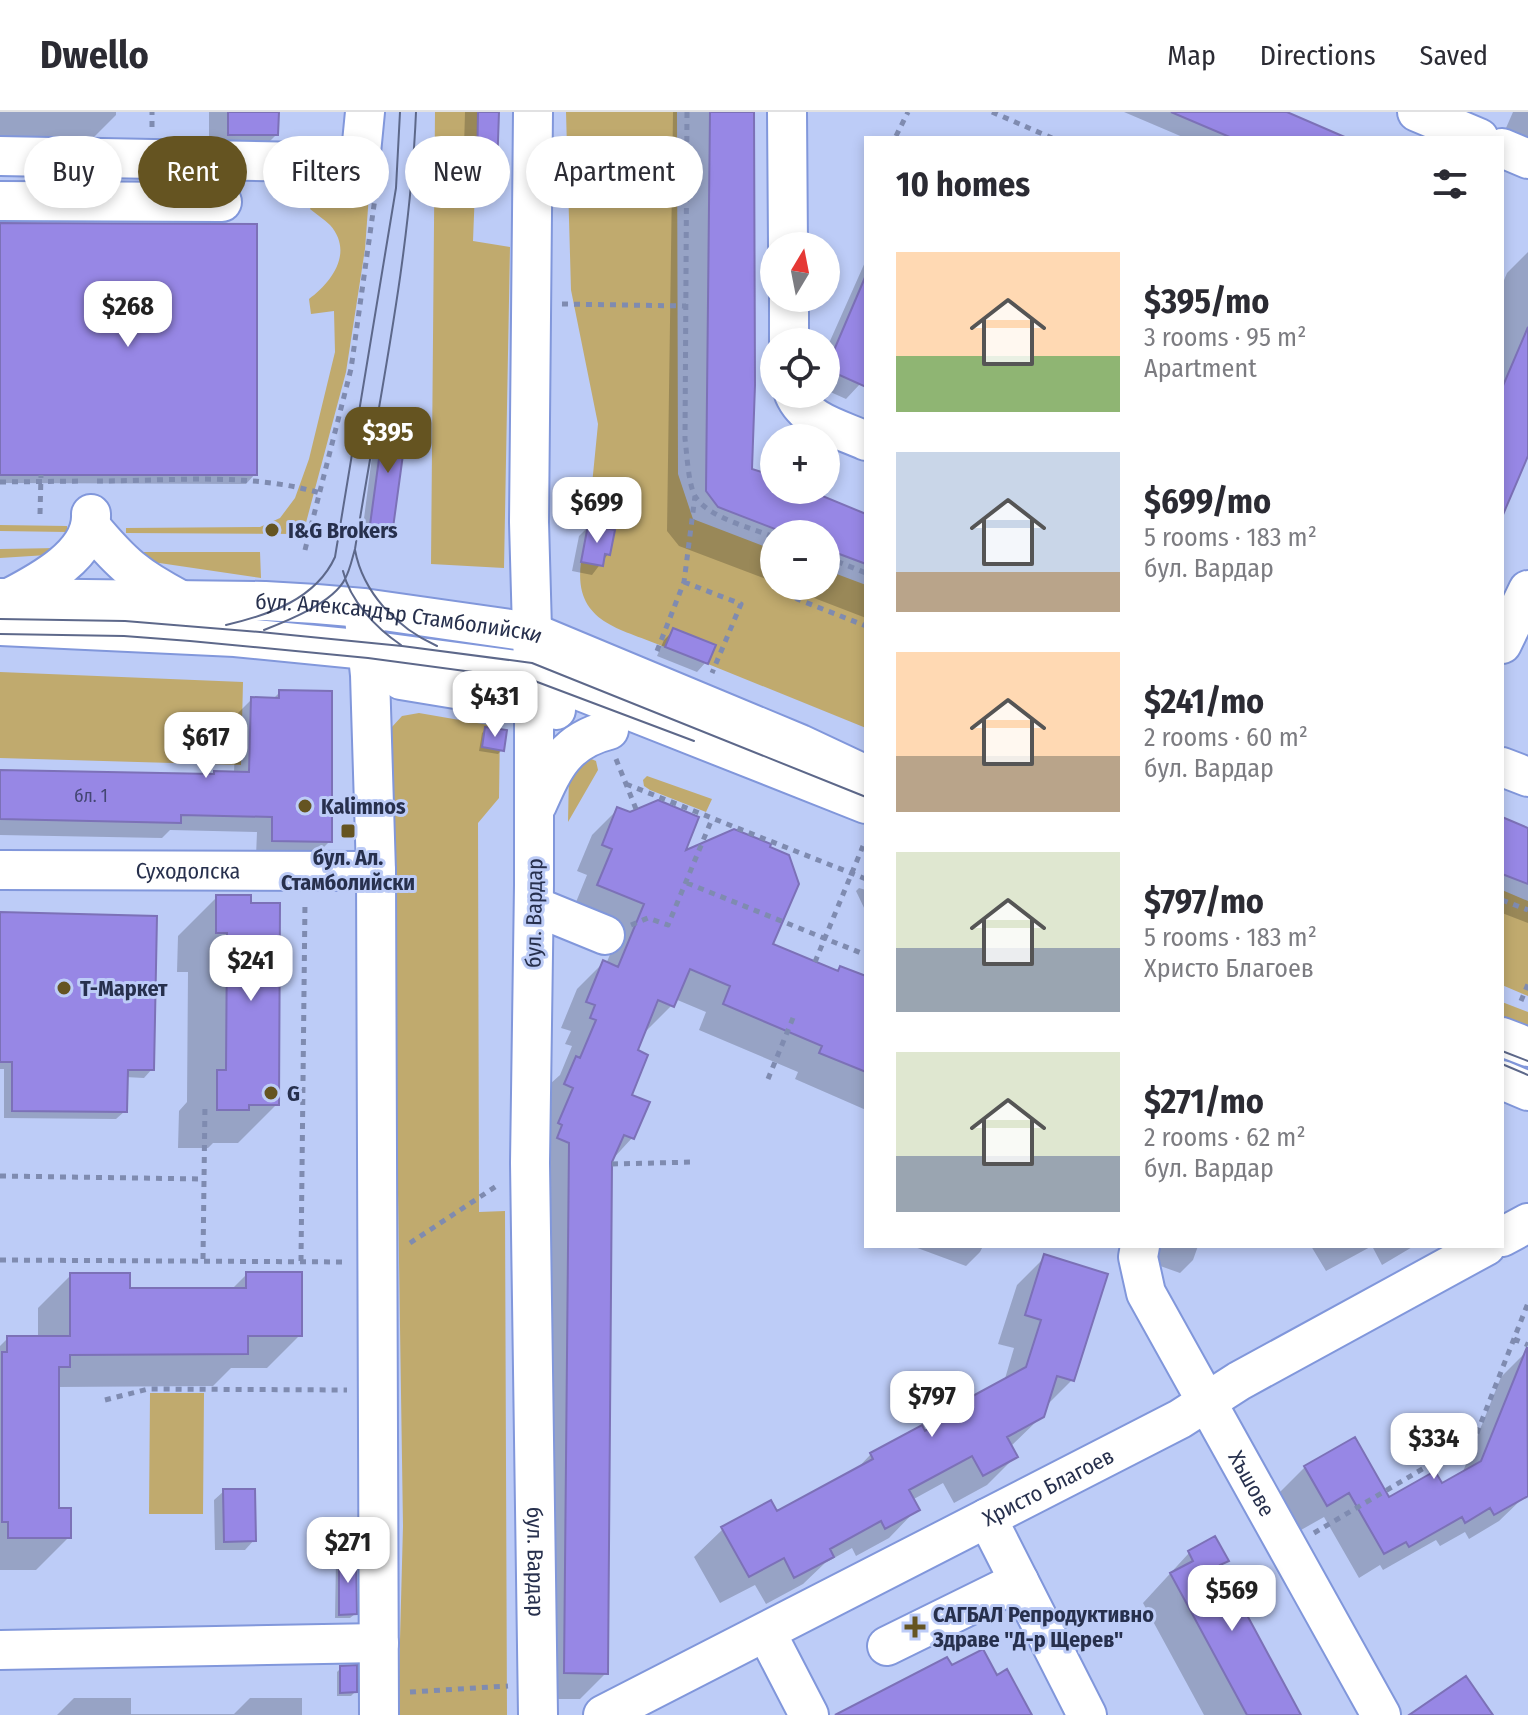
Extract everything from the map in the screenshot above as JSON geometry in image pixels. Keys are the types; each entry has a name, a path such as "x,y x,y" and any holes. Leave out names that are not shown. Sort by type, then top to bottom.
{"street":[{"path":"363,136 365,112"},
{"name":"бул. Вардар","path":"533,112 529,522 534,906 530,1163 537,1700"},
{"path":"787,112 788,232"},
{"path":"1417,112 1470,130"},
{"path":"1504,149 1528,159"},
{"path":"0,156 263,161"},
{"path":"0,201 138,202"},
{"path":"801,408 812,417 864,440"},
{"path":"3,608 64,564 91,521 120,562 143,580 181,600"},
{"path":"1504,640 1528,590"},
{"name":"бул. Александър Стамболийски","path":"3,608 181,600 265,601 363,608 531,632 800,744 864,774"},
{"path":"3,608 533,687 864,803"},
{"path":"363,608 376,871 379,1704"},
{"path":"0,653 292,663 368,662"},
{"path":"533,687 612,744"},
{"path":"534,811 553,768 569,749 588,735 864,836"},
{"path":"1504,768 1528,777"},
{"name":"Суходолска","path":"0,870 376,871"},
{"path":"534,906 605,935"},
{"path":"1504,1038 1528,1047"},
{"path":"1504,1057 1528,1067"},
{"path":"1504,1081 1528,1091"},
{"path":"1504,1236 1528,1223"},
{"name":"Хъшове","path":"1140,1248 1138,1257 1146,1293 1381,1715"},
{"name":"Христо Благоев","path":"603,1715 1180,1419 1239,1381 1482,1248"},
{"path":"987,1518 1087,1715"},
{"path":"887,1646 1019,1581"},
{"path":"766,1632 809,1715"},
{"path":"0,1650 379,1643"}],"path":[{"path":"655,655 684,582 695,496 685,439 687,112"},
{"path":"896,136 908,112"},
{"path":"992,112 1047,136"},
{"path":"305,550 351,369 374,208"},
{"path":"561,304 686,306"},
{"path":"0,482 41,478 255,480 288,483 320,493"},
{"path":"40,514 41,478"},
{"path":"695,496 716,515 760,532"},
{"path":"840,563 864,572"},
{"path":"684,582 741,604 710,678"},
{"path":"800,600 864,625"},
{"path":"612,744 636,809"},
{"path":"626,784 864,878"},
{"path":"605,935 648,918 668,925 712,819"},
{"path":"815,962 864,839"},
{"path":"301,1261 305,871"},
{"path":"687,883 864,954"},
{"path":"1504,901 1528,910"},
{"path":"1521,1001 1528,984"},
{"path":"768,1079 795,1013"},
{"path":"203,1259 205,1103"},
{"path":"612,1164 695,1162"},
{"path":"0,1260 203,1259 379,1263 530,1163"},
{"path":"0,1176 204,1179"},
{"path":"1289,1548 1475,1438 1528,1303"},
{"path":"1514,1339 1528,1345"},
{"path":"105,1400 148,1389 379,1390"},
{"path":"379,1704 537,1700"}],"shaded area":[{"path":"435,112 478,112 477,136 435,136"},
{"path":"566,112 677,112 677,136 567,136"},
{"path":"368,208 365,249 346,372 303,534 126,533 126,528 260,527 280,518 295,498 309,459 335,352 334,311 311,314 309,299 332,275 340,256 337,235 310,209"},
{"path":"434,208 474,208 473,241 510,247 504,568 431,564"},
{"path":"569,208 677,208 678,474 693,519 760,545 760,600 840,600 840,575 864,584 864,727 708,664 715,645 673,628 665,647 617,628 592,611 584,598 580,582 581,562 603,566 605,554 610,555 615,530 588,525 598,424 571,290"},
{"path":"0,525 67,526 67,532 0,531"},
{"path":"59,548 47,555 0,558 0,549"},
{"path":"134,552 260,552 261,578 139,560"},
{"path":"0,672 243,682 241,765 0,758"},
{"path":"419,713 500,727 499,798 478,823 479,1212 505,1211 507,1715 398,1715 403,1526 391,728 402,716"},
{"path":"580,754 596,761 598,770 568,822 569,773"},
{"path":"647,776 712,799 706,812 650,790 644,786 643,780"},
{"path":"1504,891 1528,901 1528,996 1504,986"},
{"path":"1504,1003 1528,1012 1528,1033 1504,1024"},
{"path":"150,1393 204,1393 203,1514 149,1514"}],"building":[{"path":"228,112 279,112 278,135 228,135"},
{"path":"478,112 499,112 498,136 478,136"},
{"path":"710,112 754,112 755,385 752,469 760,472 760,504 840,503 864,513 864,563 840,554 840,520 760,520 760,523 718,507 706,491"},
{"path":"1171,112 1287,112 1342,136 1227,136"},
{"path":"0,223 257,224 257,475 0,475"},
{"path":"864,280 864,386 840,375 840,336"},
{"path":"1528,327 1528,456 1504,512 1504,383"},
{"path":"384,422 407,425 393,528 370,525"},
{"path":"588,525 615,530 610,555 605,554 603,566 581,562"},
{"path":"673,628 716,645 708,664 665,647"},
{"path":"279,690 332,691 332,842 272,841 272,817 181,815 181,823 0,819 0,770 249,772 251,697 279,698"},
{"path":"485,727 507,730 504,751 482,747"},
{"path":"658,800 699,817 686,850 734,829 789,855 799,884 773,944 838,971 840,966 864,975 864,1071 819,1053 822,1046 723,1004 730,986 690,969 674,1007 658,1000 638,1050 648,1055 632,1095 650,1102 634,1139 624,1135 612,1162 608,1674 564,1673 569,1143 557,1138 562,1125 558,1123 573,1088 564,1084 576,1056 580,1058 596,1020 590,1018 595,1005 586,1002 603,960 618,967 644,904 597,885 612,849 602,845 617,807 630,812"},
{"path":"1504,818 1528,828 1528,884 1504,875"},
{"path":"216,895 251,895 251,903 280,903 279,1105 249,1105 249,1110 217,1110 217,1070 226,1070 227,933 216,933"},
{"name":"Т-Маркет","path":"0,912 157,916 154,1070 128,1070 127,1112 12,1111 12,1062 0,1062"},
{"path":"1044,1254 1108,1274 1074,1381 1057,1376 1044,1417 1007,1437 1018,1457 983,1476 972,1456 909,1490 920,1510 885,1529 881,1521 830,1549 834,1557 794,1578 784,1558 749,1577 721,1527 771,1500 777,1511 873,1459 870,1453 922,1425 925,1431 973,1405 969,1398 1026,1367 1041,1320 1025,1315"},
{"path":"246,1272 302,1272 302,1336 248,1336 248,1354 70,1355 70,1367 59,1367 59,1508 71,1508 71,1538 8,1538 8,1522 2,1522 2,1352 7,1352 7,1336 70,1336 70,1273 130,1273 130,1288 246,1288"},
{"path":"1527,1347 1528,1496 1494,1515 1490,1508 1465,1523 1462,1517 1409,1547 1406,1542 1384,1554 1349,1493 1327,1506 1304,1466 1355,1437 1389,1497 1435,1471 1442,1483 1481,1461"},
{"path":"223,1489 255,1489 256,1541 224,1542"},
{"path":"1215,1536 1229,1561 1220,1565 1301,1715 1247,1715 1170,1573 1193,1561 1188,1551"},
{"path":"339,1554 356,1554 357,1614 339,1615"},
{"path":"983,1649 997,1675 1007,1669 1032,1715 835,1715 947,1657 952,1665"},
{"path":"357,1665 357,1692 340,1693 340,1666"},
{"path":"1466,1676 1493,1715 1409,1715"}],"tram line":[{"path":"226,625 290,603 316,584 335,557 396,188 400,112"},
{"path":"264,630 309,610 331,596 345,579 351,564 400,277 416,112"},
{"path":"355,550 366,581 384,607 408,629 437,646"},
{"path":"343,571 346,582 365,613 401,645"},
{"path":"0,619 125,621 260,632 532,663 864,796"},
{"path":"0,634 124,636 190,641 368,658 532,680 694,741"},
{"path":"1504,1052 1528,1061"},
{"path":"1504,1065 1528,1075"}],"place":[{"name":"I&G Brokers","path":"272,530"},
{"name":"Kalimnos","path":"305,806"},
{"name":"бул. Ал. Стамболийски","path":"348,831"},
{"name":"Т-Маркет","path":"64,988"},
{"name":"G","path":"271,1093"},
{"name":"САГБАЛ Репродуктивно Здраве \"Д-р Щерев\"","path":"915,1627"}]}
